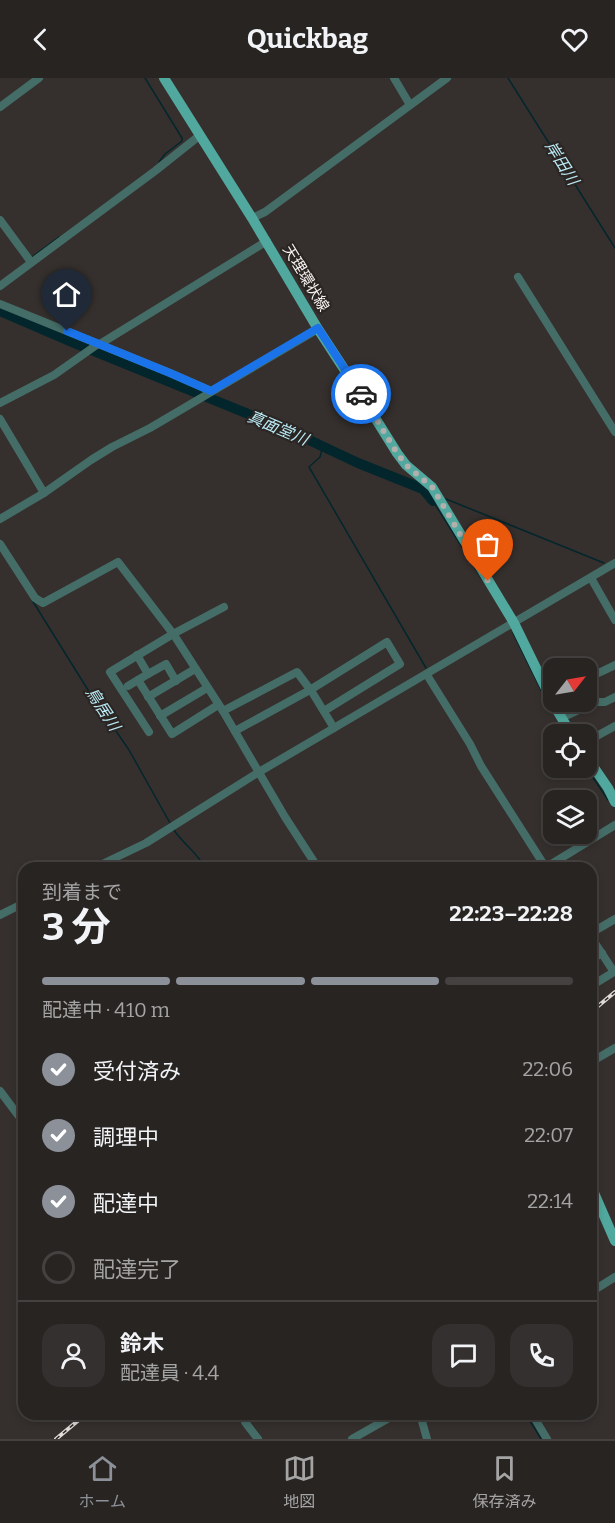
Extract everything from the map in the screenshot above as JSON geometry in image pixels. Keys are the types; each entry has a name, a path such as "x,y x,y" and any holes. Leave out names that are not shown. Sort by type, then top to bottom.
{"main road":[{"name":"天理環状線","path":"164,78 397,453 406,465 432,487 514,622 543,678"},
{"name":"天理環状線","path":"559,712 565,724"},
{"path":"597,772 615,802"},
{"path":"597,1200 615,1241"}],"street":[{"path":"0,107 39,78"},
{"path":"394,78 410,105"},
{"path":"252,218 265,212 447,78"},
{"path":"0,286 199,136"},
{"path":"0,220 31,262"},
{"path":"0,403 54,375 98,345 267,242"},
{"path":"518,277 615,432"},
{"path":"0,304 170,373 210,392"},
{"path":"0,519 44,493 105,451 150,428 318,328"},
{"path":"0,419 44,493"},
{"path":"0,543 35,598 43,603 118,562 195,669 314,862"},
{"path":"106,862 146,843 259,772 615,563"},
{"path":"591,578 615,620"},
{"path":"149,732 110,672 172,634 224,607"},
{"path":"235,731 310,690 387,642 400,664 324,711"},
{"path":"137,655 148,674"},
{"path":"129,686 166,663 176,681"},
{"path":"597,674 615,665"},
{"path":"148,697 195,669"},
{"path":"138,680 172,734 220,708 297,672 334,728"},
{"path":"427,675 542,862"},
{"path":"160,716 207,688"},
{"path":"561,718 596,702 605,702 615,697"},
{"path":"597,736 615,726"},
{"path":"556,862 615,825"},
{"path":"0,915 18,906"},
{"path":"597,931 615,919"},
{"path":"597,945 615,972 597,982"},
{"path":"597,956 602,953"},
{"path":"597,1058 615,1048"},
{"path":"0,1091 18,1115"},
{"path":"597,1288 615,1277"},
{"path":"245,1420 258,1439"},
{"path":"352,1439 385,1420"},
{"path":"422,1420 427,1439"},
{"path":"536,1420 547,1439"}],"waterway":[{"name":"真面堂川","path":"145,78 182,138 182,141 165,154 159,162"},
{"name":"岸田川","path":"508,78 615,248"},
{"name":"真面堂川","path":"32,257 59,237"},
{"name":"真面堂川","path":"0,311 290,431 358,463 423,489 433,501"},
{"path":"323,446 320,457 309,467 426,668"},
{"path":"446,499 604,563"},
{"name":"真面堂川","path":"433,501 482,579"},
{"name":"鳥居川","path":"32,600 88,690 129,750 170,823"},
{"name":"真面堂川","path":"513,633 543,694"},
{"name":"真面堂川","path":"593,778 608,800"},
{"name":"鳥居川","path":"174,830 201,862"},
{"name":"鳥居川","path":"530,1420 541,1439"}],"railway":[{"path":"597,1007 615,992"},
{"path":"56,1439 79,1420"}],"way so far":[{"path":"361,394 406,465 432,487 488,581"}],"route":[{"path":"67,331 211,391 318,328 361,394"}]}
